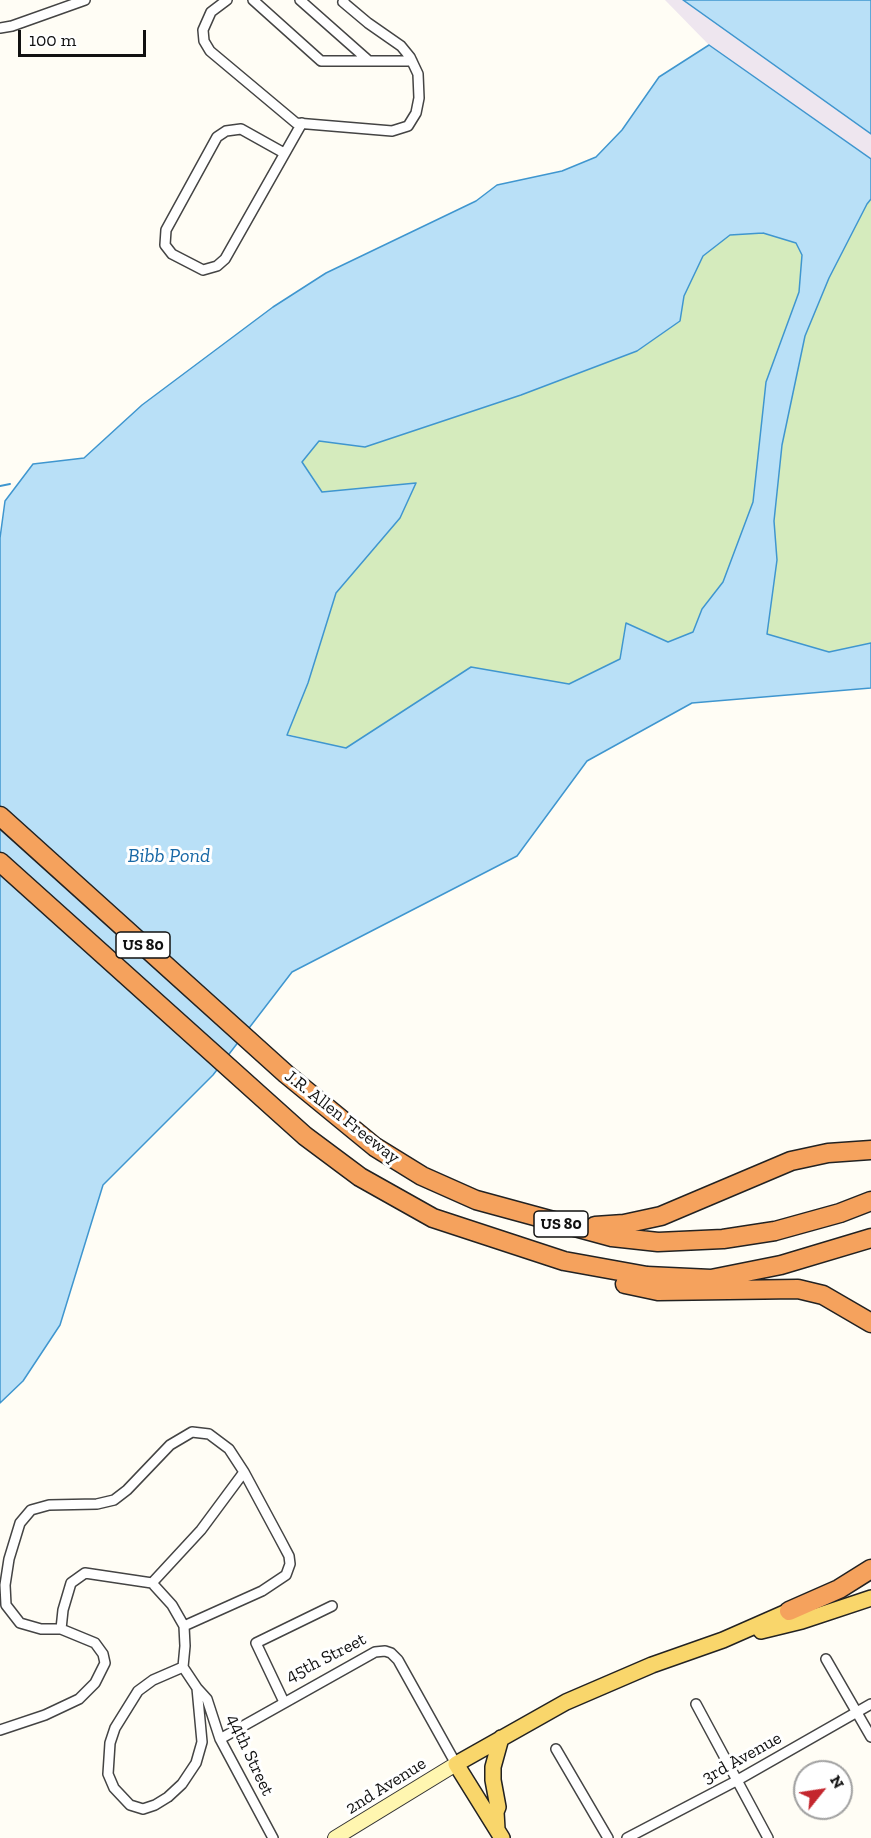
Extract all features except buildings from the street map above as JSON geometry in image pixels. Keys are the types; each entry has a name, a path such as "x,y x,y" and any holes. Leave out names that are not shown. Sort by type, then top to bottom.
{"highway":[{"name":"J.R. Allen Freeway","path":"0,816 286,1074 375,1147 422,1176 476,1200 612,1236 658,1242 723,1239 776,1232 840,1214 871,1201"},
{"name":"J.R. Allen Freeway","path":"0,862 262,1100 305,1136 360,1177 433,1218 564,1261 646,1276 711,1279 780,1265 871,1238"},
{"path":"544,1219 598,1226 643,1221 674,1212 791,1161 828,1153 871,1150"},
{"path":"433,1218 576,1274 658,1291 804,1290 823,1295 871,1323"},
{"path":"789,1611 839,1589 871,1569"},
{"path":"789,1611 871,1583"}],"main road":[{"path":"723,1640 802,1621 871,1598"},
{"path":"456,1764 566,1702 652,1665 723,1640 789,1611"},
{"path":"496,1812 498,1807 493,1780 501,1738"},
{"path":"483,1749 482,1761 490,1799 496,1812 499,1834"},
{"name":"45th Street","path":"456,1764 499,1834"},
{"name":"2nd Avenue","path":"335,1838 456,1764"}],"street":[{"path":"0,28 12,26 85,0"},
{"path":"227,0 211,12 203,30 204,41 210,51 296,123 392,131 408,126 416,113 419,98 418,74 412,61 401,46 368,23 343,0"},
{"path":"253,0 321,61 412,61"},
{"path":"300,0 369,61"},
{"path":"285,153 241,129 226,131 218,137 166,230 165,245 172,254 203,270 217,266 225,259 302,123"},
{"path":"0,1730 45,1715 79,1699 95,1683 105,1663 103,1654 95,1643 61,1629 41,1629 20,1623 6,1605 5,1585 14,1537 20,1523 31,1510 49,1505 97,1504 114,1500 127,1490 170,1445 192,1432 209,1434 229,1449 244,1472 289,1556 290,1564 286,1575 262,1591 184,1626"},
{"path":"152,1583 201,1530 244,1472"},
{"path":"61,1629 63,1610 71,1583 85,1573 152,1583 172,1605 184,1626 183,1666 197,1688 202,1742 196,1763 182,1784 168,1797 143,1809 130,1806 114,1788 108,1774 110,1743 115,1728 138,1691 153,1680 183,1666"},
{"name":"45th Street","path":"332,1606 256,1643 284,1702 375,1652 391,1653 398,1660 456,1764"},
{"path":"826,1659 871,1737"},
{"name":"44th Street","path":"197,1688 207,1699 220,1739 273,1838"},
{"path":"220,1739 284,1702"},
{"path":"696,1704 768,1838"},
{"name":"3rd Avenue","path":"627,1838 736,1781 871,1704"},
{"path":"556,1749 608,1838"}],"shaded area":[{"path":"665,0 683,0 871,134 871,159 709,45"}],"green space":[{"path":"871,199 871,643 829,652 767,634 777,560 774,521 782,445 805,336 829,278"},
{"path":"763,233 796,243 802,255 799,292 766,382 753,502 723,582 702,608 693,632 621,659 569,684 471,667 347,749 287,734 308,683 336,593 400,518 416,483 322,492 302,462 319,441 365,447 521,395 637,351 680,321 684,296 703,256 730,235"}],"water":[{"path":"683,0 871,0 871,134"},
{"name":"Bibb Pond","path":"709,45 871,159 871,199 829,278 805,336 782,445 774,521 777,560 767,634 829,652 871,643 871,688 692,703 587,761 517,856 292,972 213,1075 103,1185 60,1325 23,1381 0,1403 0,538 5,501 33,464 84,458 142,405 273,307 326,273 476,201 497,185 562,171 596,157 622,130 659,77","holes":["763,233 796,243 802,255 799,292 766,382 753,502 723,582 702,609 693,632 668,642 626,623 620,659 569,684 471,667 346,748 287,735 308,683 336,593 400,518 416,483 322,492 302,462 319,441 365,447 521,395 637,351 680,321 684,296 703,256 730,235"]}],"waterway":[{"path":"0,486 10,484"}]}
